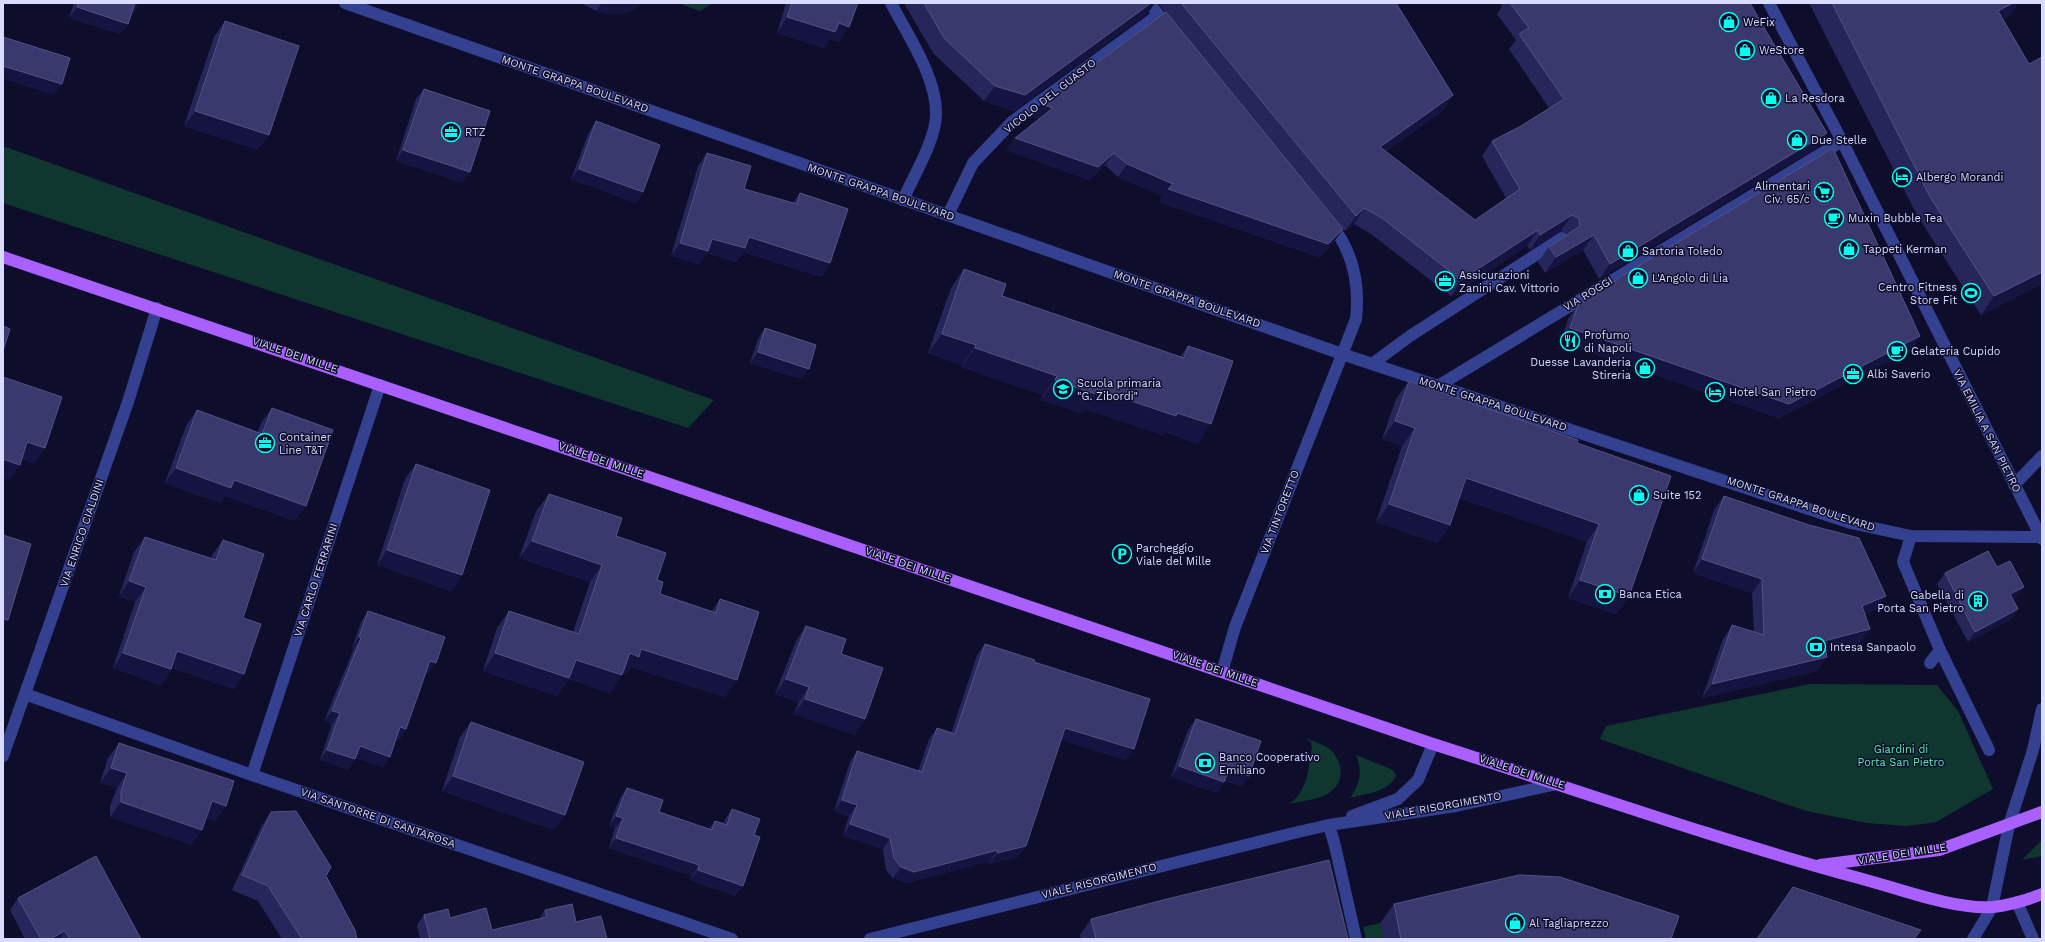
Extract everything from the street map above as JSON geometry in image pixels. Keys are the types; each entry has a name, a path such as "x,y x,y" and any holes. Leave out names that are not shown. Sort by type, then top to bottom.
{"main road":[{"name":"VIALE DEI MILLE","path":"3,257 157,308 1433,744 1815,866 1950,903 1992,907 2036,900 2042,894"},
{"name":"VIALE DEI MILLE","path":"1815,866 1939,850 2042,812"}],"street":[{"name":"MONTE GRAPPA BOULEVARD","path":"345,3 1342,354 1851,523 1911,536 2042,538"},
{"path":"891,3 924,66 932,86 936,112 930,138 903,200"},
{"path":"1149,3 1177,37"},
{"name":"VIA EMILIA A SAN PIETRO","path":"1769,3 1842,141 2042,538"},
{"name":"VICOLO DEL GUASTO","path":"948,215 973,163 1013,121 1158,15"},
{"name":"VIA ROGGI","path":"1438,386 1842,141"},
{"name":"VIA TINTORETTO","path":"1222,672 1235,626 1356,319 1358,304 1356,282 1347,247 1322,214"},
{"path":"1372,364 1410,336 1562,238"},
{"name":"VIA ENRICO CIALDINI","path":"3,756 128,402 157,308"},
{"name":"VIA CARLO FERRARINI","path":"252,775 380,385"},
{"path":"2014,485 2042,456"},
{"path":"1911,536 1904,562 1940,650 1989,750"},
{"path":"1930,663 1940,650"},
{"name":"VIA SANTORRE DI SANTAROSA","path":"26,694 252,775 732,939"},
{"path":"1973,939 1992,907 2010,825 2033,750 2042,709"},
{"name":"VIALE RISORGIMENTO","path":"1329,825 1398,799 1418,780 1433,744"},
{"name":"VIALE RISORGIMENTO","path":"870,939 1329,825 1456,806 1557,784"},
{"path":"1329,825 1356,939"},
{"path":"2017,902 2033,939"}],"green space":[{"path":"678,3 713,3 700,11"},
{"path":"3,146 714,400 688,428 3,203"},
{"name":"Giardini di Porta San Pietro","path":"1810,684 1937,685 1958,711 1993,789 1936,822 1907,826 1867,823 1806,811 1600,739 1606,726"},
{"path":"1305,738 1323,745 1333,753 1339,764 1340,777 1338,783 1329,793 1315,799 1289,804 1296,799 1304,786 1308,770 1312,747 1311,742"},
{"path":"1356,755 1393,770 1396,775 1393,781 1382,789 1350,798 1356,788 1360,772"},
{"path":"2042,840 2042,856 2022,860"},
{"path":"1380,923 1384,939 1366,939 1363,927"}],"building":[{"path":"78,3 135,3 128,24 77,7"},
{"path":"792,3 858,3 849,27 839,23 835,32 787,17"},
{"path":"924,3 1151,3 1025,95 995,86 944,38"},
{"path":"1181,3 1396,3 1453,95 1380,147 1475,220 1520,189 1492,141 1521,126 1564,99 1519,34 1529,28 1510,3 1750,3 1827,133 1610,264 1594,235 1556,257 1549,247 1580,226 1579,218 1572,215 1540,235 1538,230 1461,280 1382,218 1364,208 1356,216"},
{"path":"1832,3 2013,3 1998,11 2029,64 2042,57 2042,272 1994,296 1930,197"},
{"path":"1166,12 1343,229 1328,244 1168,189 1173,184 1127,164 1114,153 1098,167 1015,138 1053,108 1041,104"},
{"path":"225,21 299,46 269,135 195,111"},
{"path":"3,37 70,58 62,84 3,66"},
{"path":"424,89 490,111 470,172 403,150"},
{"path":"596,121 660,145 643,192 579,169"},
{"path":"1833,148 1920,336 1789,404 1570,328 1578,305 1617,279"},
{"path":"707,153 751,166 744,189 797,204 800,193 848,209 830,263 749,237 745,248 712,239 708,251 680,243"},
{"path":"964,269 1006,284 1002,296 1184,358 1188,346 1233,361 1211,424 1177,413 1176,416 1096,389 1095,394 1055,380 1057,376 975,348 976,345 942,334"},
{"path":"3,326 10,329 3,351"},
{"path":"765,328 816,345 809,369 758,352"},
{"path":"3,377 62,397 45,448 27,442 20,465 3,459"},
{"path":"1409,381 1578,440 1577,443 1671,476 1629,596 1580,580 1599,524 1466,478 1450,525 1389,504 1415,428 1395,421"},
{"path":"272,408 333,430 306,506 234,480 231,488 176,468 197,410 262,434"},
{"path":"416,464 490,490 462,575 387,550"},
{"path":"549,494 622,518 616,536 666,553 657,580 663,582 660,594 716,613 720,599 759,612 737,680 641,649 639,657 630,653 622,675 576,660 569,678 495,653 509,611 579,634 602,565 532,541"},
{"path":"1724,496 1809,525 1859,538 1886,596 1862,606 1870,629 1824,641 1827,657 1712,684 1732,625 1764,635 1762,579 1702,559"},
{"path":"3,535 31,544 8,620 3,619"},
{"path":"145,537 216,560 223,540 264,554 243,618 261,624 244,674 177,651 171,669 123,653 146,587 129,581"},
{"name":"Gabella di Porta San Pietro","path":"1988,551 1997,567 2010,561 2024,587 2010,594 2018,609 1975,632 1945,573"},
{"path":"368,611 445,637 436,663 430,661 406,729 400,727 390,757 360,746 355,759 327,750 340,713 332,711 361,638 359,637"},
{"path":"806,626 846,639 841,654 883,668 865,719 805,699 809,687 786,679"},
{"path":"985,644 1035,660 1034,662 1150,699 1134,749 1065,728 1026,846 997,853 998,850 914,872 901,867 894,858 890,838 850,824 857,805 842,800 857,751 922,772 937,728 955,734"},
{"path":"1196,719 1261,741 1249,776 1229,769 1224,782 1179,766"},
{"path":"471,722 584,762 565,815 453,776"},
{"path":"119,743 234,781 226,806 212,801 202,830 121,802 121,791 127,773 111,768"},
{"path":"627,788 663,800 659,812 712,830 715,821 727,825 732,809 760,819 754,835 760,837 743,886 698,870 699,865 616,838 623,818 616,816"},
{"path":"296,811 331,867 326,876 355,930 357,939 302,939 268,886 242,875 271,812"},
{"path":"96,856 141,939 70,939 65,931 50,939 41,939 18,898"},
{"path":"1329,860 1348,939 1096,939 1091,919"},
{"path":"1519,875 1560,877 1679,916 1671,939 1401,939 1394,904"},
{"path":"1793,887 1921,930 1914,939 1757,939"},
{"path":"572,904 576,922 601,916 607,939 430,939 424,915 448,909 450,918 486,908 492,930 547,917 545,910"}],"place":[{"name":"WeFix","path":"1729,22"},
{"name":"WeStore","path":"1745,50"},
{"name":"La Resdora","path":"1771,98"},
{"name":"RTZ","path":"451,132"},
{"name":"Due Stelle","path":"1797,140"},
{"name":"Albergo Morandi","path":"1902,177"},
{"name":"Alimentari Civ. 65/c","path":"1824,192"},
{"name":"Muxin Bubble Tea","path":"1834,218"},
{"name":"Tappeti Kerman","path":"1849,249"},
{"name":"Sartoria Toledo","path":"1628,251"},
{"name":"L'Angolo di Lia","path":"1638,278"},
{"name":"Assicurazioni Zanini Cav. Vittorio","path":"1445,281"},
{"name":"Centro Fitness Store Fit","path":"1971,293"},
{"name":"Profumo di Napoli","path":"1570,341"},
{"name":"Gelateria Cupido","path":"1897,351"},
{"name":"Duesse Lavanderia Stireria","path":"1645,368"},
{"name":"Albi Saverio","path":"1853,374"},
{"name":"Scuola primaria \"G. Zibordi\"","path":"1063,389"},
{"name":"Hotel San Pietro","path":"1715,392"},
{"name":"Container Line T&T","path":"265,443"},
{"name":"Suite 152","path":"1639,495"},
{"name":"Parcheggio Viale del Mille","path":"1122,554"},
{"name":"Banca Etica","path":"1605,594"},
{"name":"Gabella di Porta San Pietro","path":"1978,601"},
{"name":"Intesa Sanpaolo","path":"1816,647"},
{"name":"Banco Cooperativo Emiliano","path":"1205,763"},
{"name":"Al Tagliaprezzo","path":"1515,923"}]}
